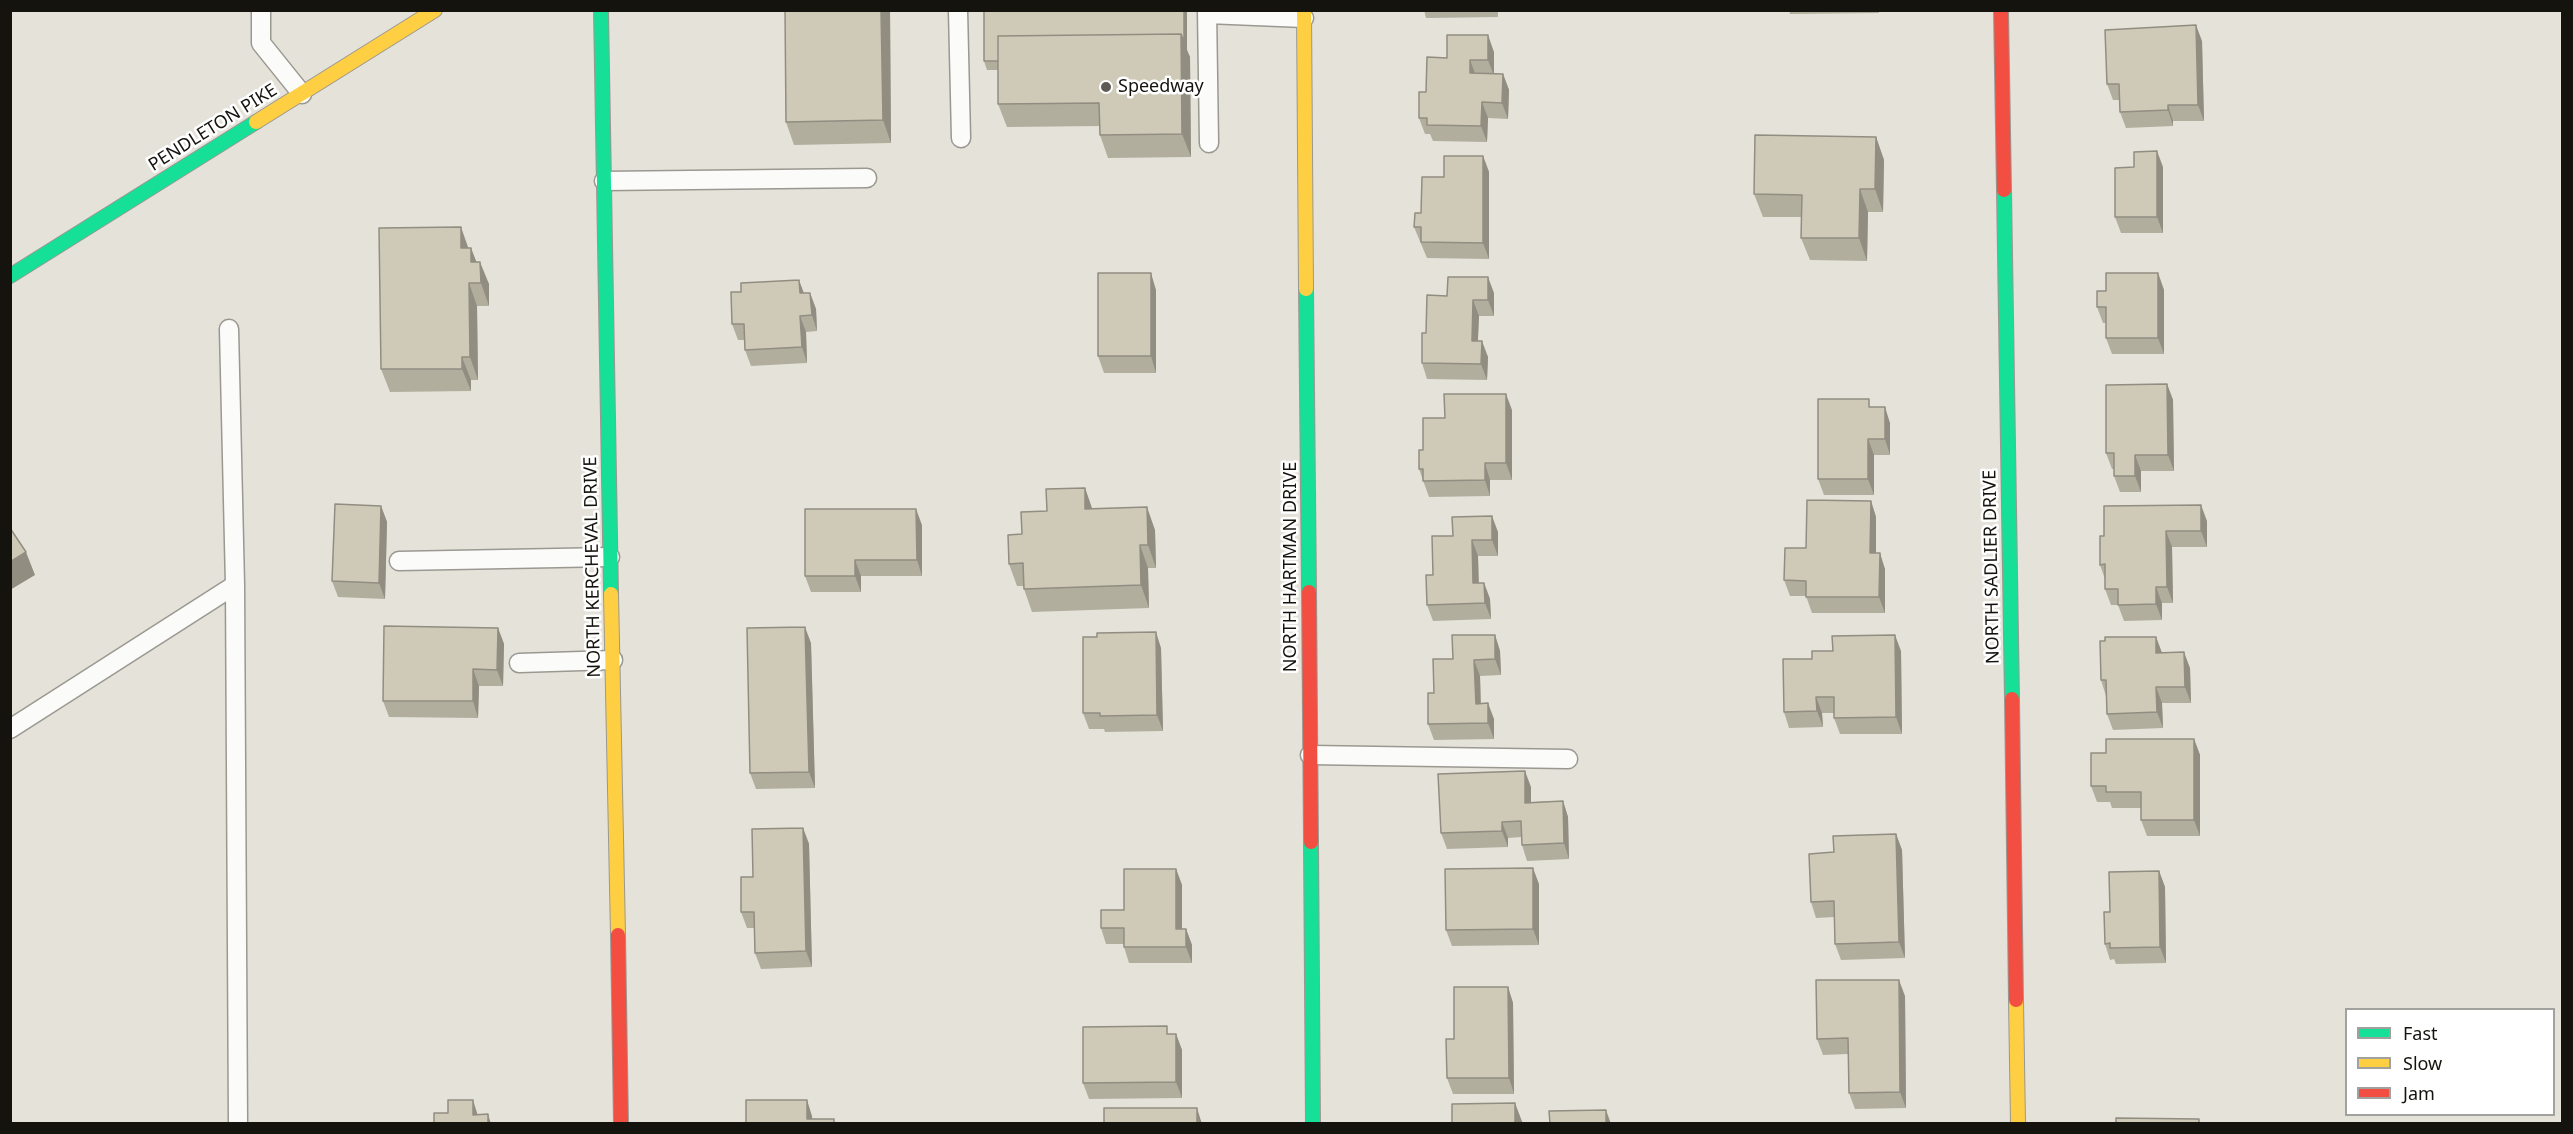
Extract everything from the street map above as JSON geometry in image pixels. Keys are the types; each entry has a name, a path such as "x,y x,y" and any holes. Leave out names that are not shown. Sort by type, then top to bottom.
{"street":[{"name":"PENDLETON PIKE","path":"10,276 435,10"},
{"name":"NORTH KERCHEVAL DRIVE","path":"601,10 621,1124"},
{"name":"NORTH SADLIER DRIVE","path":"2001,10 2018,1124"},
{"name":"NORTH HARTMAN DRIVE","path":"1304,14 1313,1124"}],"lane":[{"path":"261,10 261,43 302,94"},
{"path":"958,10 961,138"},
{"path":"1209,143 1207,12 1304,14"},
{"path":"604,181 867,178"},
{"path":"229,329 236,585 238,1124"},
{"path":"399,561 610,557"},
{"path":"10,729 236,585"},
{"path":"519,663 613,660"},
{"path":"1310,755 1568,759"}],"building":[{"path":"785,10 881,10 883,120 786,122"},
{"path":"984,10 1184,10 1184,42 1181,34 998,36 998,61 984,61"},
{"path":"2196,25 2198,105 2168,105 2168,110 2120,112 2119,84 2107,84 2105,30"},
{"path":"1181,34 1182,134 1100,135 1099,103 998,104 998,36"},
{"path":"1447,35 1488,35 1488,60 1470,60 1470,73 1503,74 1502,103 1482,102 1481,126 1427,125 1427,118 1419,118 1419,92 1426,92 1427,57 1447,58"},
{"path":"1755,135 1876,137 1875,189 1860,189 1859,238 1801,238 1802,195 1754,194"},
{"path":"2157,151 2157,217 2115,217 2115,168 2134,167 2134,152"},
{"path":"1444,156 1483,156 1483,243 1421,242 1421,227 1414,227 1415,213 1421,213 1422,177 1444,177"},
{"path":"461,227 461,248 471,248 471,262 480,262 481,283 469,283 470,357 462,357 462,369 381,369 379,228"},
{"path":"1098,273 1151,273 1151,356 1098,356"},
{"path":"2106,273 2158,273 2158,338 2106,338 2106,307 2097,307 2097,291 2106,291"},
{"path":"1448,277 1488,277 1488,300 1473,300 1472,341 1482,341 1481,364 1422,363 1422,333 1426,333 1427,295 1447,296"},
{"path":"799,280 800,293 810,293 812,315 800,316 802,347 745,350 744,324 732,324 731,292 741,292 741,283"},
{"path":"2167,384 2168,455 2135,455 2135,476 2114,476 2114,453 2106,453 2106,385"},
{"path":"1444,394 1506,394 1506,463 1485,463 1485,480 1423,481 1423,469 1419,469 1419,450 1423,450 1423,418 1445,418"},
{"path":"1818,399 1869,399 1869,407 1885,407 1885,439 1868,439 1868,479 1818,479"},
{"path":"1085,488 1085,509 1147,507 1148,545 1140,545 1141,585 1024,589 1023,563 1009,564 1008,535 1022,534 1021,512 1047,511 1046,489"},
{"path":"1807,500 1871,501 1870,553 1880,553 1879,597 1806,597 1806,581 1784,580 1785,548 1806,548"},
{"path":"335,504 381,506 379,583 332,581"},
{"path":"2201,505 2201,531 2166,531 2167,587 2156,587 2156,604 2118,605 2118,589 2105,589 2105,564 2100,565 2100,536 2104,536 2104,506"},
{"path":"805,509 916,509 917,560 855,560 855,576 805,576"},
{"path":"1492,516 1492,540 1472,540 1473,583 1484,583 1485,603 1427,605 1426,575 1433,575 1432,536 1453,536 1452,517"},
{"path":"10,528 26,552 10,562"},
{"path":"384,626 498,628 497,670 473,669 473,701 383,701"},
{"path":"805,627 809,772 750,773 747,628"},
{"path":"1156,632 1157,715 1100,716 1100,713 1083,713 1083,637 1097,637 1097,633"},
{"path":"1452,635 1495,635 1495,659 1474,660 1476,704 1488,703 1488,723 1428,724 1428,693 1434,693 1433,659 1453,659"},
{"path":"1895,635 1896,717 1834,718 1834,697 1816,697 1817,711 1784,712 1783,659 1812,659 1812,651 1833,651 1832,636"},
{"path":"2105,637 2156,637 2156,653 2184,652 2185,687 2156,687 2157,712 2107,714 2106,680 2101,680 2100,641 2105,641"},
{"path":"2106,739 2194,739 2194,820 2141,820 2141,792 2106,792 2106,786 2091,786 2091,753 2106,753"},
{"path":"1525,771 1525,803 1563,801 1564,843 1522,845 1521,821 1502,822 1502,831 1441,833 1438,774"},
{"path":"803,828 806,951 755,953 754,912 741,912 741,877 753,877 752,829"},
{"path":"1896,834 1899,942 1835,944 1834,901 1811,902 1809,854 1834,852 1833,836"},
{"path":"1533,868 1533,929 1446,930 1445,869"},
{"path":"1124,869 1176,869 1176,929 1186,929 1186,947 1124,947 1124,928 1101,928 1101,910 1124,910"},
{"path":"2159,871 2160,947 2110,948 2110,943 2105,944 2104,912 2110,912 2109,872"},
{"path":"1816,980 1899,980 1900,1092 1849,1093 1848,1038 1817,1039"},
{"path":"1454,987 1508,987 1509,1078 1447,1078 1446,1039 1454,1039"},
{"path":"1167,1026 1167,1034 1176,1034 1176,1082 1083,1083 1083,1027"},
{"path":"448,1100 473,1100 473,1115 488,1114 488,1124 434,1124 434,1113 448,1113"},
{"path":"746,1100 807,1100 807,1119 834,1119 834,1124 746,1124"},
{"path":"1515,1103 1515,1124 1452,1124 1452,1104"},
{"path":"1104,1108 1197,1108 1197,1124 1104,1124"},
{"path":"1606,1110 1606,1124 1550,1124 1549,1111"},
{"path":"2116,1118 2199,1119 2199,1124 2116,1124"}],"traffic: fast":[{"path":"601,10 611,594"},
{"path":"10,276 256,122"},
{"path":"2004,190 2012,699"},
{"path":"1306,289 1309,592"},
{"path":"1311,842 1313,1124"}],"traffic: slow":[{"path":"256,122 435,10"},
{"path":"1304,10 1306,289"},
{"path":"611,594 618,935"},
{"path":"2016,1000 2018,1124"}],"traffic: jam":[{"path":"2001,10 2004,190"},
{"path":"1309,592 1311,842"},
{"path":"2012,699 2016,1000"},
{"path":"618,935 621,1124"}],"place":[{"name":"Speedway","path":"1106,87"}]}
